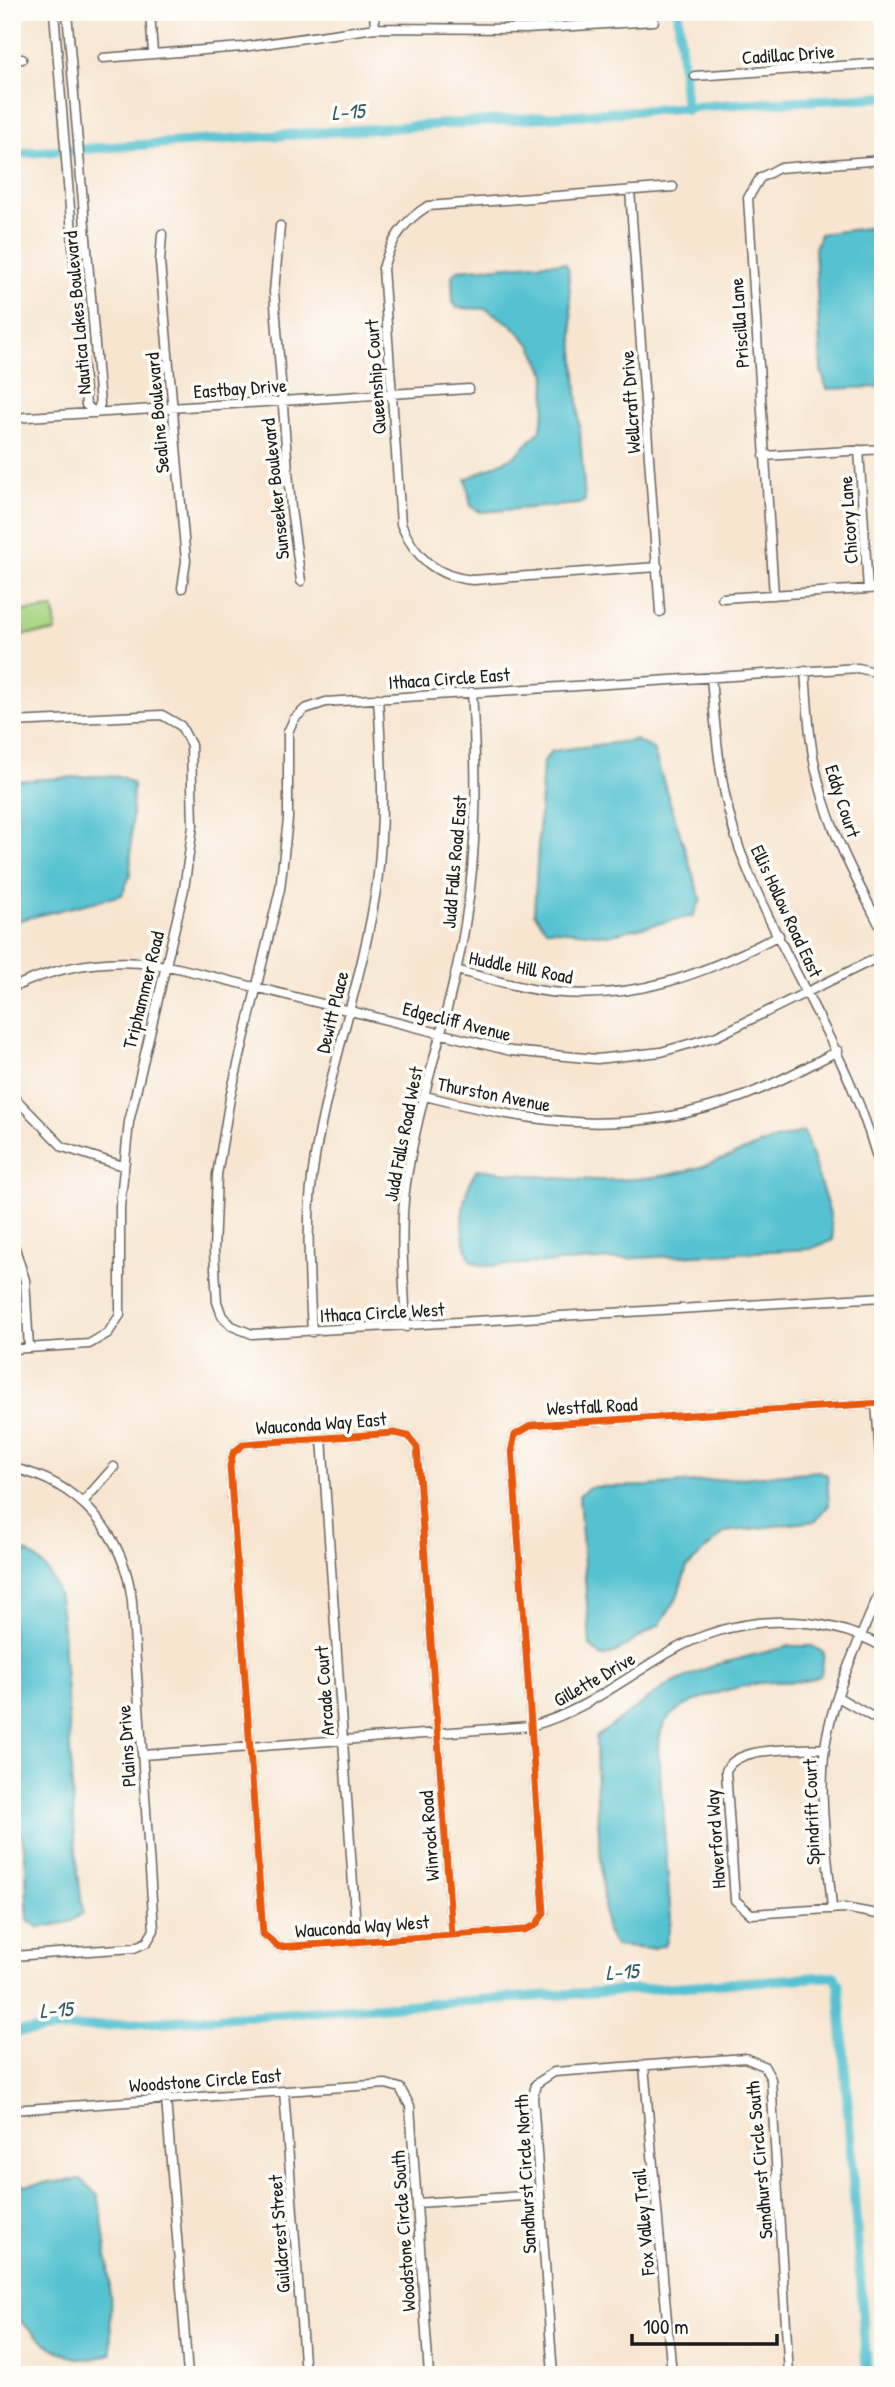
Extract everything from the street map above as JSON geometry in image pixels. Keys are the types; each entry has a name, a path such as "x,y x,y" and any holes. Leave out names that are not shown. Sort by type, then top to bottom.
{"street":[{"name":"Nautica Lakes Boulevard","path":"54,12 86,405 96,414 100,404 67,12"},
{"path":"150,12 153,53"},
{"path":"374,12 375,28"},
{"path":"103,58 242,47 375,28 513,29 598,20 654,21"},
{"name":"Cadillac Drive","path":"695,76 883,63"},
{"name":"Priscilla Lane","path":"774,595 747,205 751,190 766,173 779,167 883,160"},
{"name":"Queenship Court","path":"658,568 473,580 457,579 427,564 407,539 401,524 383,268 389,246 415,214 442,204 673,187"},
{"name":"Wellcraft Drive","path":"630,190 660,612"},
{"name":"Sunseeker Boulevard","path":"280,226 274,292 291,509 301,581"},
{"name":"Sealine Boulevard","path":"162,234 160,262 186,561 182,588"},
{"name":"Eastbay Drive","path":"12,418 469,389"},
{"path":"764,456 883,449"},
{"name":"Chicory Lane","path":"859,450 869,589"},
{"path":"723,598 883,588"},
{"name":"Ithaca Circle East","path":"257,988 285,854 286,746 291,725 305,709 318,703 378,698 805,671 865,668 883,674"},
{"name":"Eddy Court","path":"805,671 814,761 826,811 849,866 883,932"},
{"name":"Ellis Hollow Road East","path":"711,677 716,744 729,816 751,878 838,1051 866,1119 883,1181"},
{"name":"Judd Falls Road East","path":"440,1033 465,928 475,847 477,766 472,692"},
{"name":"Dewitt Place","path":"312,1332 308,1231 314,1160 370,923 381,847 382,771 378,698"},
{"name":"Triphammer Road","path":"12,722 155,713 175,721 185,732 192,752 193,826 184,889 137,1082 123,1166 119,1248 121,1308 117,1322 102,1338 89,1344 12,1349"},
{"name":"Huddle Hill Road","path":"456,970 548,991 587,994 627,992 684,979 779,935"},
{"name":"Edgecliff Avenue","path":"12,988 53,971 96,963 166,965 539,1056 626,1057 662,1052 717,1036 883,955"},
{"name":"Ithaca Circle West","path":"257,988 222,1136 214,1213 215,1295 219,1309 227,1321 245,1333 312,1332 883,1297"},
{"name":"Judd Falls Road West","path":"406,1326 403,1218 412,1146 440,1033"},
{"name":"Thurston Avenue","path":"425,1096 504,1115 548,1122 581,1124 652,1119 743,1096 838,1051"},
{"path":"12,1095 64,1147 123,1166"},
{"path":"14,1245 25,1280 29,1348"},
{"path":"879,1403 883,1492"},
{"name":"Westfall Road","path":"531,1726 512,1448 519,1430 532,1425 879,1403"},
{"name":"Wauconda Way East","path":"249,1747 230,1459 244,1444 322,1438 402,1433 417,1447 437,1734"},
{"name":"Arcade Court","path":"322,1438 357,1942"},
{"path":"83,1502 114,1467"},
{"name":"Plains Drive","path":"12,1468 45,1478 83,1502 115,1543 128,1578 154,1930 152,1937 134,1948 12,1956"},
{"name":"Spindrift Court","path":"832,1909 824,1793 825,1748 838,1697 883,1584"},
{"name":"Gillette Drive","path":"143,1755 531,1726 577,1710 669,1653 707,1635 731,1628 789,1622 826,1627 862,1637 883,1647"},
{"path":"838,1697 883,1723"},
{"name":"Wauconda Way West","path":"249,1747 263,1934 279,1947 524,1930 537,1925 544,1913 531,1726"},
{"name":"Winrock Road","path":"437,1734 452,1935"},
{"name":"Haverford Way","path":"825,1748 746,1753 733,1759 726,1770 733,1894 739,1906 751,1913 832,1909 883,1915"},
{"name":"Sandhurst Circle South","path":"644,2066 745,2058 758,2061 768,2072 790,2351 789,2375"},
{"name":"Sandhurst Circle North","path":"553,2375 533,2097 541,2078 554,2072 644,2066"},
{"name":"Fox Valley Trail","path":"644,2066 672,2375"},
{"name":"Woodstone Circle East","path":"12,2110 386,2084 400,2088"},
{"name":"Woodstone Circle South","path":"400,2088 410,2106 429,2375"},
{"name":"Guildcrest Street","path":"284,2091 305,2375"},
{"path":"166,2099 188,2375"},
{"path":"417,2203 540,2195"}],"green space":[{"path":"54,608 56,632 18,635 16,612"}],"water":[{"path":"883,226 883,382 877,387 827,389 821,370 815,249 820,234"},
{"path":"565,263 568,268 585,501 579,504 481,512 471,507 466,479 515,456 540,431 545,409 546,375 532,346 512,325 486,309 457,308 453,302 452,276 457,270"},
{"path":"635,740 653,749 701,900 693,916 608,935 546,929 534,913 543,762 552,751"},
{"path":"122,777 133,784 130,876 122,895 12,922 12,781"},
{"path":"804,1132 830,1214 833,1240 810,1249 483,1266 471,1261 464,1238 462,1215 467,1191 477,1169 587,1180 643,1178 711,1164 776,1139"},
{"path":"819,1471 827,1475 829,1505 816,1521 725,1532 687,1567 676,1600 660,1624 616,1652 602,1657 590,1645 579,1496 589,1487 649,1486"},
{"path":"12,1546 28,1553 41,1564 55,1585 60,1603 76,1852 83,1913 70,1922 39,1928 28,1920 25,1851 18,1827 12,1819"},
{"path":"790,1646 812,1646 824,1653 821,1675 804,1681 746,1686 712,1695 681,1708 663,1726 658,1748 671,1920 666,1945 649,1949 615,1946 606,1930 597,1806 596,1737 666,1686 714,1665"},
{"path":"81,2179 98,2196 101,2211 110,2284 111,2353 83,2359 70,2356 46,2343 12,2314 12,2187"}],"waterway":[{"name":"L-15","path":"678,12 686,110"},
{"name":"L-15","path":"12,154 736,104 883,97"},
{"name":"L-15","path":"12,2032 834,1976 839,1986 867,2375"}],"cycle path":[{"path":"452,1935 417,1447 408,1436 394,1433 244,1444 233,1453 230,1466 263,1934 279,1947 524,1930 536,1925 544,1913 512,1448 515,1435 532,1425 883,1403"}]}
